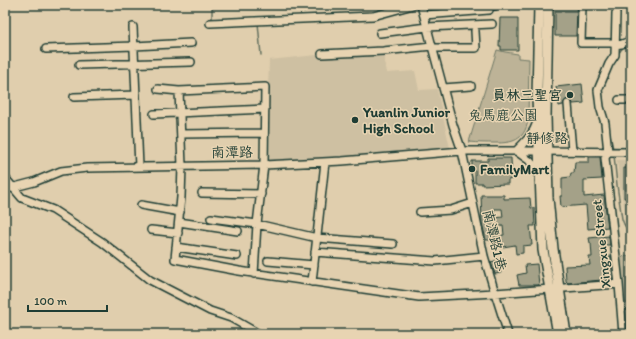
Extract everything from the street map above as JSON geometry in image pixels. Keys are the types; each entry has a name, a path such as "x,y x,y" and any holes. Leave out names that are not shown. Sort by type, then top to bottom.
{"main road":[{"path":"539,5 537,77 538,117 544,151 558,334"},
{"path":"548,5 544,151 540,173 544,250 566,334"}],"street":[{"path":"210,23 373,16 412,5"},
{"name":"南潭路1巷","path":"421,5 453,125 462,151 484,256 494,293 508,334"},
{"path":"582,5 581,43 611,43 615,45 624,44 631,40"},
{"path":"424,15 493,7"},
{"name":"Xingxue Street","path":"616,13 615,55 609,64 598,90 599,103 605,123 608,152 606,158 623,334"},
{"path":"380,33 427,27 492,24"},
{"path":"133,27 139,167"},
{"path":"322,54 432,47 476,48 475,31"},
{"path":"46,49 190,43"},
{"path":"79,65 191,62"},
{"path":"443,88 471,86"},
{"path":"158,89 179,91 265,87 264,165 257,224 254,274"},
{"path":"179,91 182,166 180,212 175,259 254,274 419,297 619,284"},
{"path":"74,96 136,95"},
{"path":"619,100 631,100"},
{"path":"568,104 572,151"},
{"path":"154,114 265,109"},
{"path":"538,117 532,134 516,151 530,161 540,173"},
{"path":"181,134 264,133"},
{"name":"靜修路","path":"462,151 631,152"},
{"name":"南潭路","path":"9,188 34,182 61,171 87,168 264,165 325,162 462,151"},
{"path":"312,282 325,162"},
{"path":"5,178 9,188 22,198 53,210 102,242 150,280 210,311 230,318 259,334"},
{"path":"202,193 261,194"},
{"path":"420,212 451,210 473,203"},
{"path":"141,205 180,212"},
{"path":"211,218 257,224 317,238 393,244"},
{"path":"179,222 238,231"},
{"path":"151,230 178,233"},
{"path":"176,247 237,256"},
{"path":"315,252 435,261 484,256"},
{"path":"268,261 314,265"}],"shaded area":[{"name":"Yuanlin Junior High School","path":"383,51 387,73 415,71 419,90 437,89 451,153 267,163 266,149 269,60 336,53"},
{"path":"617,160 631,160 631,232 627,222 620,187"}],"green space":[{"name":"兔馬鹿公園","path":"497,50 518,54 518,58 529,59 528,121 526,128 520,137 512,141 495,143 469,142"},
{"path":"629,256 631,271 631,303 622,303 619,257"}],"building":[{"path":"555,11 577,11 576,36 555,36"},
{"path":"500,18 518,18 518,50 501,50 501,46 499,46"},
{"name":"員林三聖宮","path":"582,84 584,103 573,104 572,101 567,99 563,105 559,106 556,87"},
{"path":"589,157 600,157 602,179 584,180 584,197 604,195 608,227 588,229 586,205 561,207 560,196 562,196 562,178 570,177 571,173 574,173 575,162 589,162"},
{"path":"488,158 511,158 512,179 508,180 508,184 482,185 482,183 475,183 475,170 472,170 472,161 488,161"},
{"path":"624,168 631,168 631,198 624,198"},
{"path":"481,195 504,195 504,199 530,198 531,208 534,208 535,226 530,226 532,245 523,246 523,253 516,254 515,245 503,247 502,240 486,240 482,223","holes":["494,209 502,209 503,217 495,218","495,226 503,226 504,235 495,236"]},
{"path":"609,236 610,245 605,245 606,256 611,256 613,279 568,283 566,281 565,266 590,265 589,257 592,257 589,238"},
{"path":"505,260 506,265 499,267 501,273 495,274 491,262"},
{"path":"537,264 539,285 519,285 517,275 526,273 525,265"}],"waterway":[{"path":"212,5 212,20"},
{"path":"627,38 631,21"},
{"path":"258,23 261,55"},
{"path":"618,54 624,46"},
{"path":"602,88 604,110"},
{"path":"609,129 613,149"},
{"path":"614,155 622,219 631,236"}],"place":[{"name":"員林三聖宮","path":"570,95"},
{"name":"Yuanlin Junior High School","path":"355,120"},
{"name":"FamilyMart","path":"472,169"}]}
